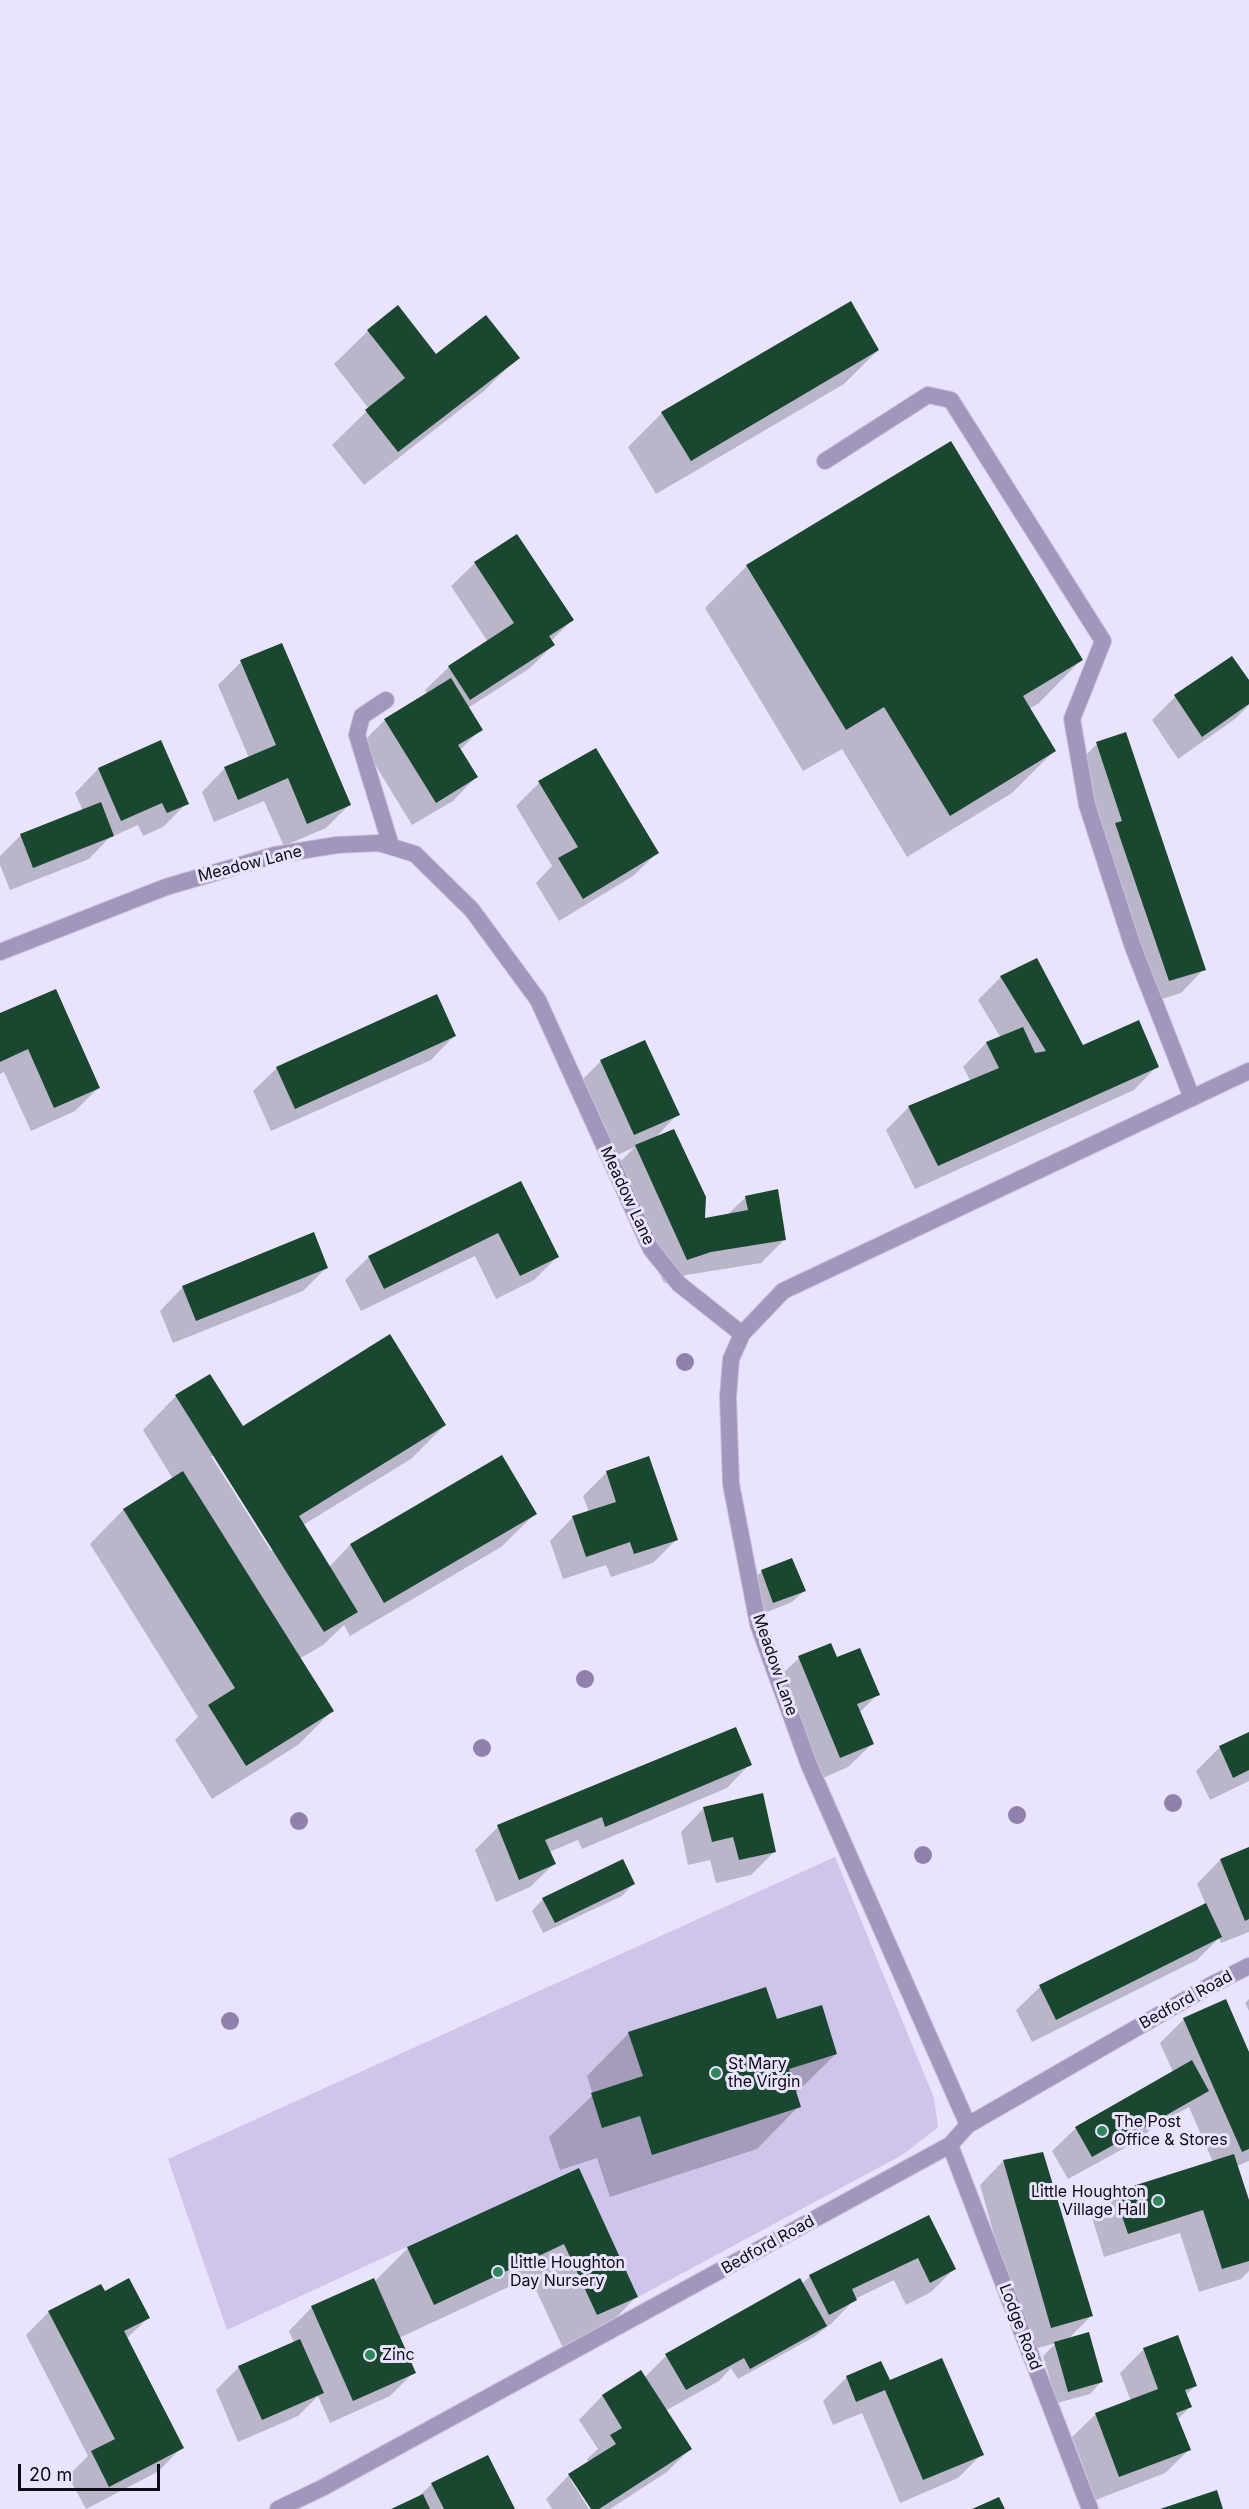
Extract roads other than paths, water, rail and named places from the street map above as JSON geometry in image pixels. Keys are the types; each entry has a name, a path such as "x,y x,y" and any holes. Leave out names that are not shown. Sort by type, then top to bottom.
{"street":[{"path":"825,461 928,395 951,400 1103,641 1072,718 1087,805 1133,947 1192,1098"},
{"path":"386,700 362,716 357,735 391,846"},
{"name":"Meadow Lane","path":"0,952 166,887 275,855 337,845 379,843 415,854 472,910 538,1000 651,1249 679,1284 742,1334 731,1359 728,1397 731,1484 758,1624 810,1765 969,2125"},
{"path":"742,1334 783,1292 1249,1071"},
{"name":"Bedford Road","path":"278,2509 322,2488 950,2145 969,2125 1201,1991 1249,1966"},
{"name":"Lodge Road","path":"950,2145 1090,2509"}],"place":[{"name":"St Mary the Virgin","path":"716,2073"},
{"name":"The Post Office & Stores","path":"1102,2131"},
{"name":"Little Houghton Village Hall","path":"1158,2201"},
{"name":"Little Houghton Day Nursery","path":"498,2272"},
{"name":"Zinc","path":"370,2355"}]}
